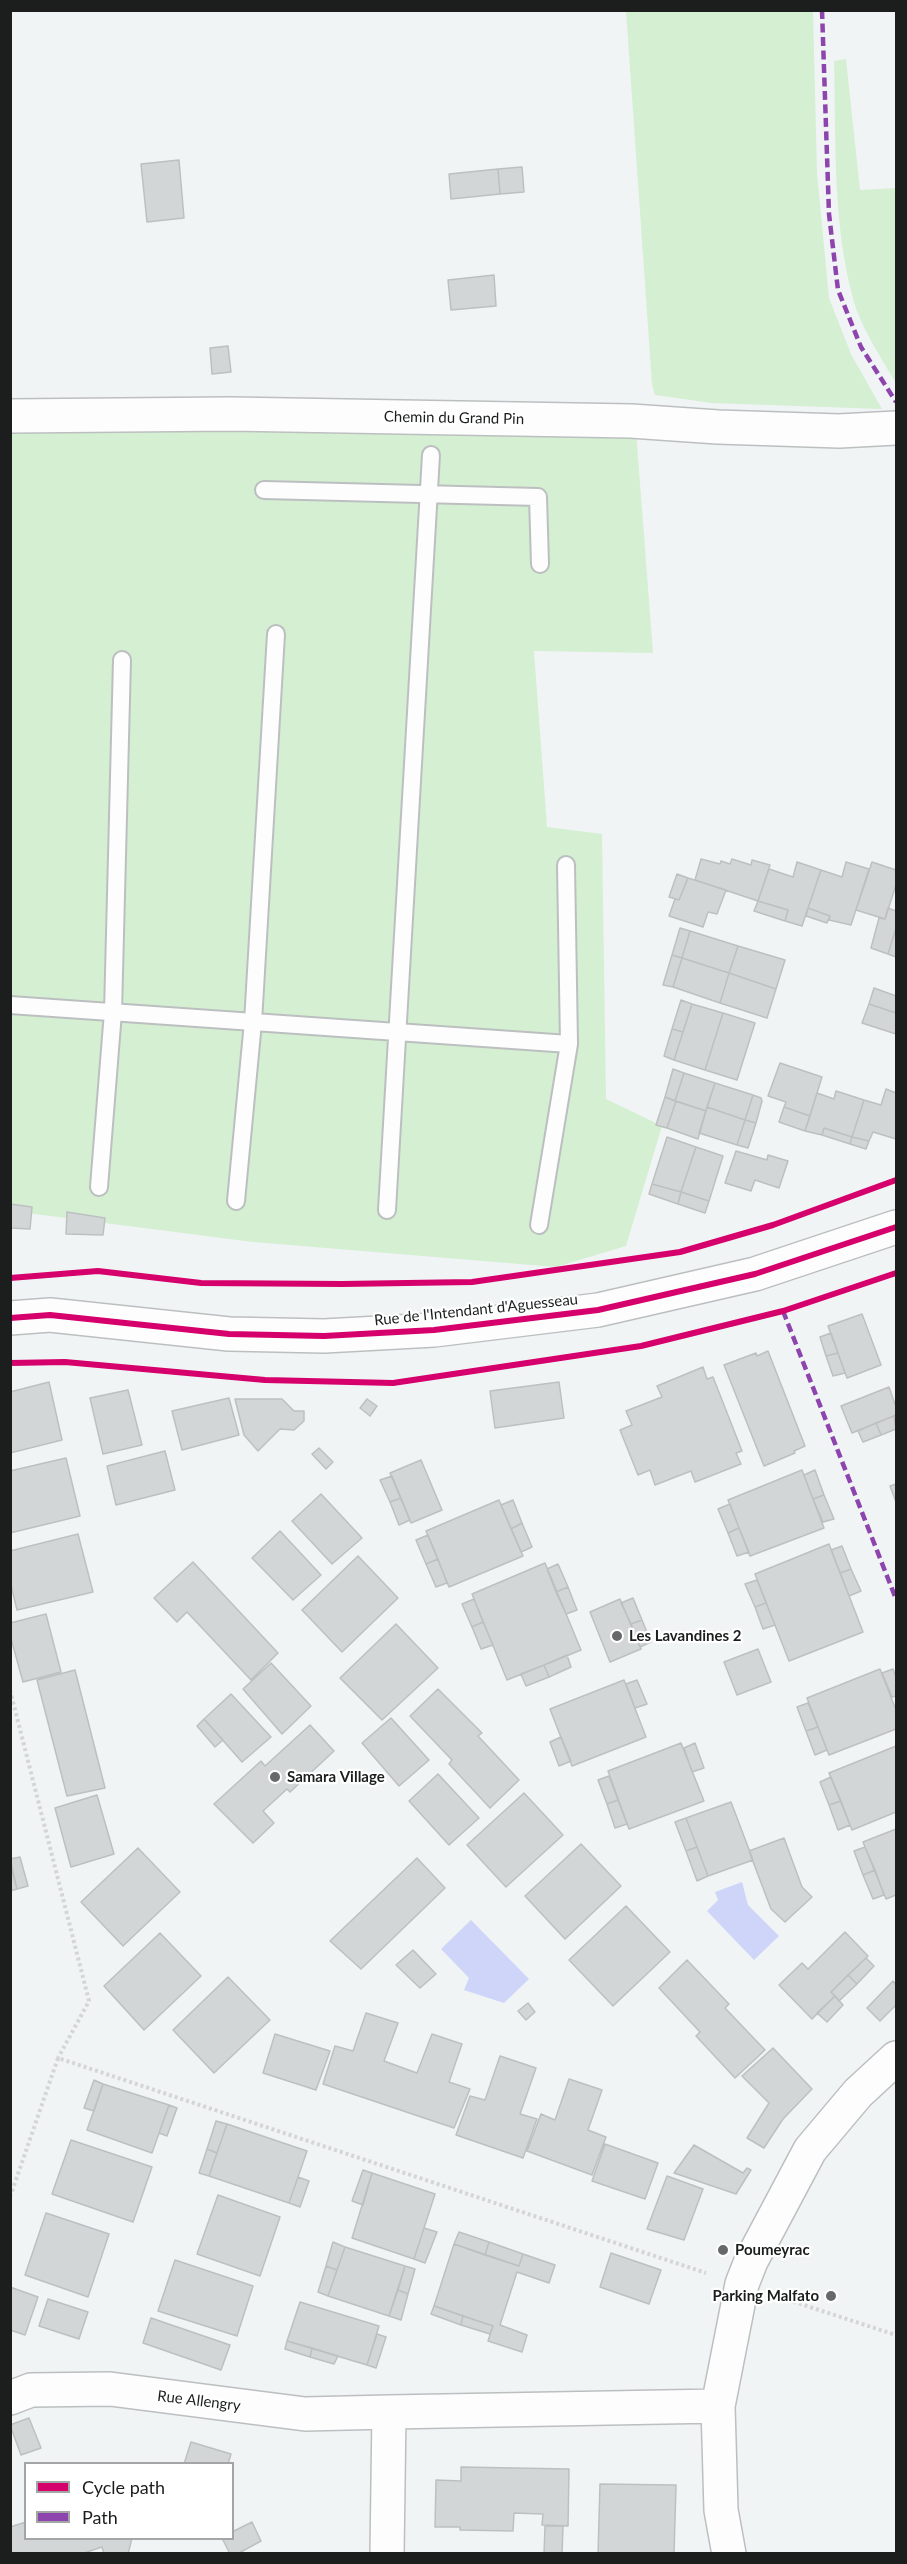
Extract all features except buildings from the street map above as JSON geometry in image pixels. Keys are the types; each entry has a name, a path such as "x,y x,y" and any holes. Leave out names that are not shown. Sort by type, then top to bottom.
{"street":[{"name":"Chemin du Grand Pin","path":"10,416 243,414 632,421 718,427 839,430 897,428"},
{"name":"Rue de l'Intendant d'Aguesseau","path":"10,1318 50,1315 229,1334 324,1336 434,1330 598,1310 755,1274 897,1227"},
{"path":"729,2553 721,2510 718,2406 742,2284 751,2261 810,2150 858,2093 897,2058"},
{"name":"Rue Allengry","path":"10,2398 31,2390 110,2389 305,2414 718,2406"},
{"path":"387,2553 389,2412"}],"lane":[{"path":"387,1210 430,454"},
{"path":"264,490 538,497 540,564"},
{"path":"236,1201 253,1022 276,634"},
{"path":"99,1187 113,1012 122,660"},
{"path":"539,1225 569,1044 566,865"},
{"path":"10,1005 569,1044"}],"path":[{"path":"10,1690 89,2001 58,2058 10,2197"},
{"path":"58,2058 897,2336"}],"green space":[{"path":"626,11 813,11 817,173 829,298 851,354 882,409 711,403 655,395 652,385"},
{"path":"846,59 860,190 896,188 896,383 857,312 842,243 835,152 834,61"},
{"path":"11,431 636,431 653,653 534,651 547,827 602,834 606,1099 662,1126 626,1246 556,1267 253,1242 11,1211"}],"water":[{"path":"742,1882 748,1905 779,1936 754,1960 707,1911 718,1900 715,1892"},
{"path":"471,1920 529,1979 504,2003 464,1990 469,1978 441,1949"}],"marked path":[{"path":"822,10 829,214 838,290 861,347 896,402"},
{"path":"783,1311 896,1599"}],"cycle path":[{"path":"10,1278 98,1271 201,1283 472,1282 680,1252 773,1225 896,1180"},
{"path":"10,1318 50,1315 229,1334 324,1336 434,1330 598,1310 755,1274 896,1227"},
{"path":"10,1363 65,1362 265,1380 393,1383 641,1346 783,1311 896,1273"}],"place":[{"name":"Les Lavandines 2","path":"617,1636"},
{"name":"Samara Village","path":"275,1777"},
{"name":"Poumeyrac","path":"723,2250"},
{"name":"Parking Malfato","path":"831,2296"}]}
